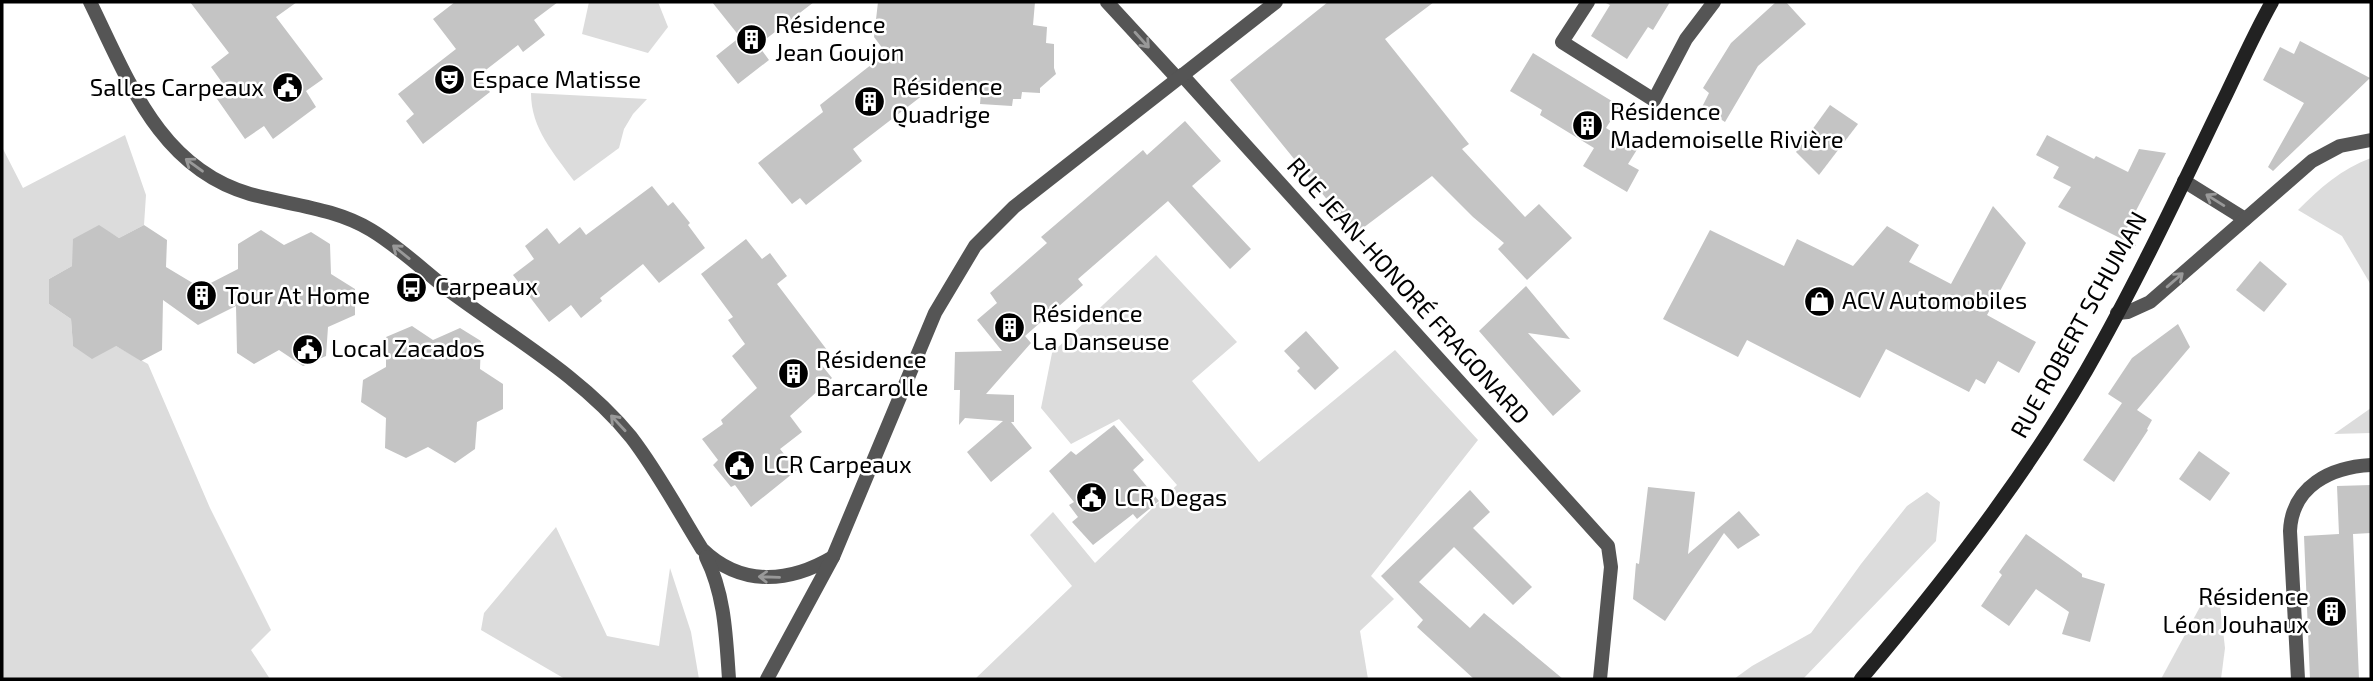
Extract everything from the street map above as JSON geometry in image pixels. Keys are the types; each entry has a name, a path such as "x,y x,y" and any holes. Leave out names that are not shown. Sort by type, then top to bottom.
{"main road":[{"name":"RUE ROBERT SCHUMAN","path":"1861,679 1934,592 2031,458 2085,372 2184,181 2272,2"}],"street":[{"path":"90,2 144,107 162,136 183,157 212,178 247,193 345,217 388,241 603,407 643,455 702,549 718,585 729,679"},
{"name":"RUE JEAN-HONORÉ FRAGONARD","path":"1107,2 1180,77 1601,537 1608,547 1611,567 1600,679"},
{"path":"767,679 833,557 935,313 971,252 1014,207 1276,2"},
{"path":"1588,2 1562,42 1654,100 1686,39 1714,2"},
{"path":"2117,313 2128,312 2150,302 2312,161 2340,146 2371,141"},
{"path":"2184,181 2245,219"},
{"path":"2298,679 2290,531 2293,513 2308,487 2324,476 2342,468 2371,465"},
{"path":"702,549 720,565 767,578 800,573 833,557"}],"shaded area":[{"path":"589,2 658,2 668,27 648,53 582,34"},
{"path":"531,93 647,99 624,129 619,148 574,181 539,129"},
{"path":"125,135 146,195 144,225 119,238 99,226 72,266 49,279 49,304 71,319 73,346 116,346 148,364 210,508 271,630 251,650 270,679 2,679 2,147 23,188"},
{"path":"2371,158 2371,285 2342,236 2298,210 2332,180"},
{"path":"1156,255 1237,342 1192,381 1259,462 1395,350 1478,440 1371,576 1394,599 1360,631 1368,679 975,679 1072,586 1030,535 1053,512 1095,563 1177,485 1119,419 1071,444 1041,408 1052,353"},
{"path":"2371,408 2371,433 2334,434"},
{"path":"1927,492 1940,502 1936,541 1803,679 1734,679 1811,633 1907,506"},
{"path":"556,527 607,636 659,646 670,568 691,632 699,679 565,679 481,630 484,613"},
{"path":"2201,605 2220,605 2225,648 2221,679 2161,679"}],"building":[{"path":"190,2 297,2 276,17 323,79 306,91 316,107 273,139 264,126 245,139 215,96 226,88 211,67 229,53"},
{"name":"Espace Matisse","path":"455,2 558,2 534,20 545,35 523,52 518,45 478,76 490,92 423,144 406,121 414,114 398,94 456,49 433,19"},
{"name":"Résidence Jean Goujon","path":"712,2 814,2 758,45 769,60 738,84 716,56 740,37"},
{"name":"Résidence Quadrige","path":"878,2 1035,2 1033,25 1047,27 1046,43 1054,44 1056,74 1040,88 1040,93 1022,92 1021,99 1013,99 1012,106 980,104 981,92 936,85 853,149 862,161 806,205 800,198 792,204 758,163 823,112 820,105 886,53 874,37"},
{"path":"1328,2 1434,2 1385,39 1469,144 1462,149 1525,217 1539,204 1572,238 1527,280 1498,249 1504,243 1432,176 1355,234 1230,80"},
{"name":"Résidence Mademoiselle Rivière","path":"1604,2 1670,2 1653,30 1648,27 1627,59 1591,36 1610,5"},
{"path":"1776,2 1786,2 1806,24 1758,66 1725,122 1702,107 1709,93 1703,88 1731,43"},
{"path":"2300,41 2370,78 2273,171 2268,167 2304,103 2263,80 2280,47 2294,54"},
{"name":"Résidence Mademoiselle Rivière","path":"1533,53 1620,106 1606,128 1638,148 1628,164 1639,170 1627,192 1583,166 1594,148 1540,115 1542,110 1510,91"},
{"path":"1830,105 1858,124 1819,175 1796,152"},
{"name":"Résidence La Danseuse","path":"1185,121 1221,161 1192,186 1251,249 1230,269 1168,201 1078,279 1083,285 1025,336 1031,343 986,394 1014,395 1014,422 1011,422 1032,448 991,482 967,452 1003,421 965,418 959,425 960,390 954,390 955,352 1002,351 977,320 997,303 990,293 1047,243 1041,237 1143,150 1147,155"},
{"path":"2047,135 2094,159 2096,156 2128,172 2139,149 2166,153 2127,228 2136,246 2058,207 2071,187 2053,178 2059,167 2036,155"},
{"path":"652,186 668,206 673,202 705,248 659,283 643,264 600,298 602,301 581,318 571,305 549,322 513,275 534,259 525,246 547,228 559,244 580,227 586,235"},
{"name":"ACV Automobiles","path":"1993,206 2026,243 1987,315 2036,342 2019,373 1998,361 1985,384 1976,379 1969,392 1886,349 1860,398 1747,340 1738,357 1663,319 1710,230 1784,266 1797,239 1853,266 1887,226 1919,245 1909,262 1951,284"},
{"name":"Tour At Home","path":"99,225 119,238 144,225 167,240 166,267 201,288 238,269 238,244 261,230 284,245 311,232 330,244 331,274 355,289 355,315 328,327 326,356 303,366 279,350 254,364 237,353 236,306 198,325 163,300 162,350 141,361 116,346 92,359 73,346 71,319 49,304 49,279 72,266 73,239"},
{"name":"Résidence Barcarolle","path":"746,239 762,259 770,253 787,276 777,284 827,350 816,358 832,378 790,416 802,432 780,449 797,470 751,507 735,485 731,487 713,465 718,460 702,439 723,424 721,420 757,388 732,356 745,344 728,320 733,317 701,274"},
{"path":"2260,261 2287,284 2264,312 2236,290"},
{"path":"1526,286 1570,339 1528,333 1581,391 1553,416 1479,331"},
{"path":"2178,324 2190,347 2137,410 2152,420 2114,482 2083,460 2122,403 2108,394 2132,358"},
{"path":"412,326 433,340 460,328 481,341 480,369 503,384 503,409 477,422 475,449 455,463 428,447 406,458 385,448 386,418 361,402 363,380 386,367 386,337"},
{"path":"1306,331 1339,368 1315,390 1297,371 1300,368 1284,351"},
{"path":"1114,425 1144,460 1133,470 1159,501 1137,519 1133,514 1093,545 1072,522 1078,517 1069,505 1074,502 1049,471 1071,451 1076,455"},
{"path":"2199,451 2230,473 2210,501 2179,479"},
{"name":"Résidence Léon Jouhaux","path":"2371,485 2371,533 2353,534 2359,679 2310,679 2304,536 2339,534 2337,486"},
{"path":"1648,487 1695,492 1688,554 1739,511 1760,535 1738,549 1724,533 1665,621 1633,599"},
{"path":"1470,490 1490,512 1473,528 1532,587 1513,605 1454,547 1419,582 1470,628 1484,613 1563,679 1474,679 1417,627 1423,620 1381,576"},
{"path":"2026,534 2082,574 2082,577 2105,584 2090,642 2062,634 2069,612 2036,589 2009,626 1981,606 2002,575 1999,572"}],"place":[{"name":"Résidence Jean Goujon","path":"752,39"},
{"name":"Espace Matisse","path":"449,80"},
{"name":"Salles Carpeaux","path":"287,88"},
{"name":"Résidence Quadrige","path":"869,101"},
{"name":"Résidence Mademoiselle Rivière","path":"1587,126"},
{"name":"Carpeaux","path":"412,287"},
{"name":"Tour At Home","path":"202,296"},
{"name":"ACV Automobiles","path":"1819,301"},
{"name":"Résidence La Danseuse","path":"1009,328"},
{"name":"Local Zacados","path":"308,349"},
{"name":"Résidence Barcarolle","path":"793,374"},
{"name":"LCR Carpeaux","path":"740,465"},
{"name":"LCR Degas","path":"1091,498"},
{"name":"Résidence Léon Jouhaux","path":"2332,611"}]}
